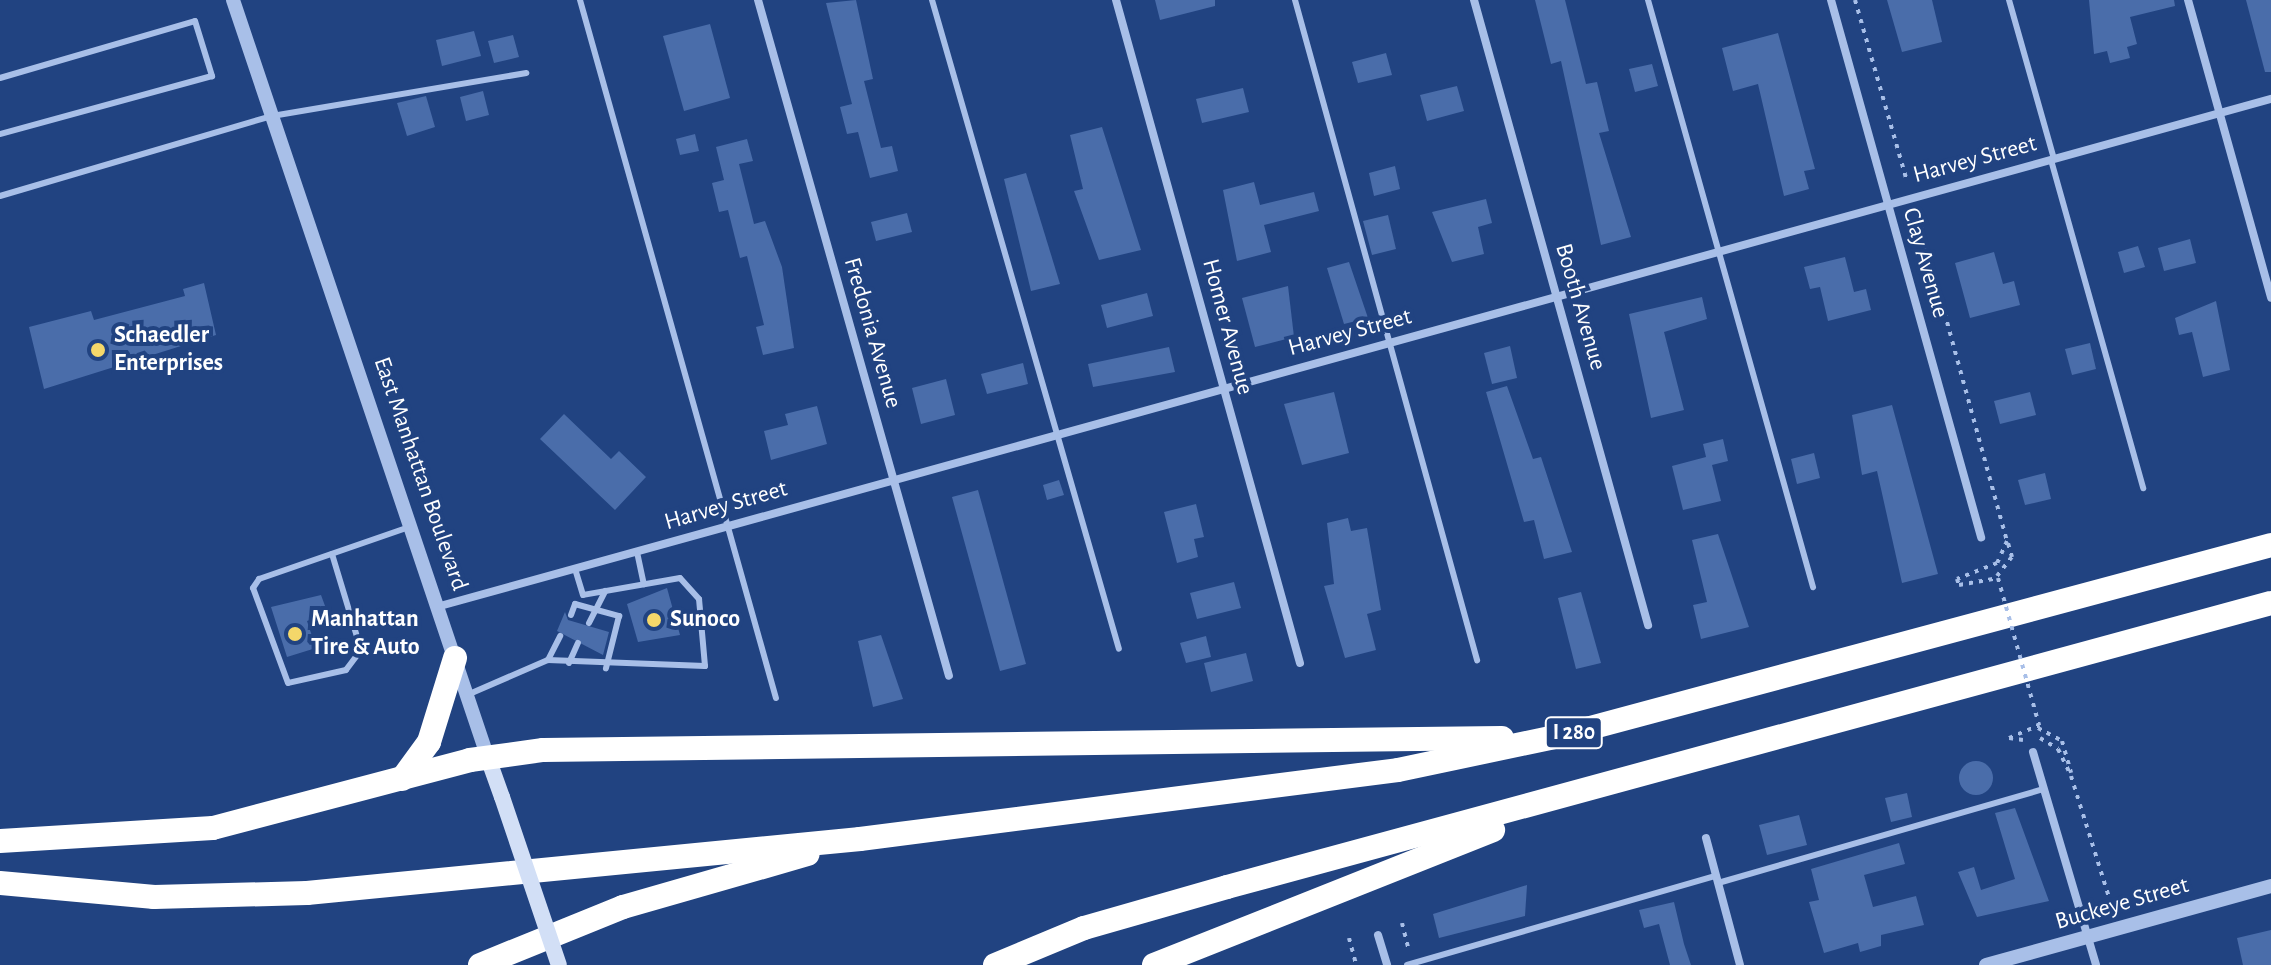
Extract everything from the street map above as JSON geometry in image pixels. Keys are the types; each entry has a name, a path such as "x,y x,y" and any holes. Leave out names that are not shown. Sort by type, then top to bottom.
{"highway":[{"name":"I 280","path":"860,839 1371,774 1564,735 2271,545"},
{"name":"I 280","path":"995,965 1084,928 2271,603"},
{"path":"400,781 429,742 455,658"},
{"path":"0,841 213,828 488,758 543,750 1172,747 1564,735"},
{"path":"1154,965 1577,795"},
{"path":"0,883 116,896 267,895 860,839"},
{"path":"480,965 623,907 860,839"}],"main road":[{"name":"East Manhattan Boulevard","path":"488,758 559,965"}],"street":[{"name":"East Manhattan Boulevard","path":"233,0 440,606 488,758"},
{"name":"Fredonia Avenue","path":"758,0 949,676"},
{"name":"Homer Avenue","path":"1116,0 1300,663"},
{"name":"Booth Avenue","path":"1474,0 1648,625"},
{"name":"Clay Avenue","path":"1831,0 1981,537"},
{"path":"2188,0 2271,298"},
{"name":"Harvey Street","path":"440,606 2271,99"},
{"path":"2033,752 2096,965"},
{"path":"1706,838 1740,965"},
{"name":"Buckeye Street","path":"1986,965 2271,886"},
{"path":"1378,935 1387,965"}],"lane":[{"path":"580,0 776,698"},
{"path":"932,0 1119,649"},
{"path":"1295,0 1477,660"},
{"path":"1648,0 1722,251 1813,587"},
{"path":"2009,0 2143,488"},
{"path":"0,78 195,21 212,76 0,134"},
{"path":"0,196 272,116 526,73"},
{"path":"332,554 361,650 346,670 288,683 253,588 332,554 412,526"},
{"path":"637,552 644,584"},
{"path":"467,695 548,660 606,668 705,666 699,599 680,578 583,595 575,569"},
{"path":"589,623 605,591"},
{"path":"571,615 575,604 619,616 623,624 606,668"},
{"path":"548,660 560,636"},
{"path":"569,663 578,643"},
{"path":"1409,964 2044,789"}],"path":[{"path":"1855,0 1906,178"},
{"path":"2007,541 2012,557 1997,576 2038,727 2062,741 2112,907"},
{"path":"2038,727 2009,738 2010,744 2046,739 2071,776"},
{"path":"1402,923 1409,964"},
{"path":"1349,938 1356,965"}],"building":[{"path":"856,0 873,79 864,81 881,148 892,146 898,171 870,178 858,132 847,134 840,107 852,104 826,3"},
{"path":"1155,0 1215,0 1215,6 1160,20"},
{"path":"1535,0 1565,0 1586,84 1597,82 1609,131 1599,133 1631,237 1601,245 1561,61 1551,64"},
{"path":"1887,0 1932,0 1942,42 1902,52"},
{"path":"2089,0 2174,0 2175,6 2130,17 2137,44 2127,47 2130,58 2110,63 2107,51 2094,54"},
{"path":"2246,0 2271,0 2271,72 2265,72"},
{"path":"710,24 730,98 684,111 663,36"},
{"path":"474,31 481,56 442,66 436,40"},
{"path":"1778,33 1815,169 1804,171 1809,189 1784,196 1758,84 1733,91 1722,48"},
{"path":"513,35 519,57 494,63 488,41"},
{"path":"1386,53 1392,75 1358,83 1352,62"},
{"path":"1652,64 1658,86 1635,92 1629,69"},
{"path":"1457,86 1464,111 1427,121 1420,95"},
{"path":"1243,88 1249,112 1202,123 1196,99"},
{"path":"483,91 489,115 466,121 460,97"},
{"path":"426,96 435,127 407,136 397,103"},
{"path":"1102,127 1141,250 1099,260 1074,191 1083,189 1070,135"},
{"path":"695,134 699,151 680,155 676,139"},
{"path":"747,139 753,161 739,164 754,224 765,221 782,267 794,348 763,355 756,327 764,325 747,256 740,258 728,210 719,212 712,183 724,180 716,147"},
{"path":"1395,166 1400,189 1374,196 1369,173"},
{"path":"1026,173 1060,284 1031,291 1004,179"},
{"path":"1254,182 1260,205 1314,192 1319,211 1264,225 1271,252 1237,261 1223,190"},
{"path":"1486,199 1492,223 1478,227 1484,254 1452,262 1432,212"},
{"path":"907,213 912,232 876,241 871,222"},
{"path":"1388,215 1396,249 1372,255 1363,221"},
{"path":"2190,239 2196,263 2164,271 2158,248"},
{"path":"2138,246 2145,267 2124,273 2118,252"},
{"path":"1994,252 2003,284 2014,281 2020,305 1970,318 1955,263"},
{"path":"1845,257 1854,292 1866,289 1871,310 1828,321 1820,287 1810,289 1804,267"},
{"path":"1349,262 1368,318 1344,324 1327,268"},
{"name":"Schaedler Enterprises","path":"204,283 216,335 44,389 29,327 91,311 94,320 185,296 183,289"},
{"path":"1288,286 1294,337 1255,347 1242,298"},
{"path":"1147,293 1153,316 1107,328 1101,305"},
{"path":"1702,297 1707,319 1664,332 1684,410 1651,418 1629,314"},
{"path":"2216,301 2230,370 2203,377 2192,332 2179,335 2175,318"},
{"path":"2090,343 2096,369 2072,375 2065,349"},
{"path":"1510,346 1517,378 1492,384 1484,353"},
{"path":"1169,347 1175,372 1093,387 1088,364"},
{"path":"1023,363 1028,384 987,394 981,374"},
{"path":"946,379 955,415 921,424 912,388"},
{"path":"1507,386 1533,459 1541,457 1572,552 1544,559 1534,520 1524,522 1486,392"},
{"path":"1334,392 1349,453 1302,465 1284,404"},
{"path":"2030,392 2036,415 2000,424 1994,401"},
{"path":"1892,405 1938,574 1902,583 1877,471 1862,475 1852,415"},
{"path":"817,406 827,444 771,460 764,431 788,425 785,414"},
{"path":"564,414 611,459 619,451 646,477 615,510 540,439"},
{"path":"1723,439 1728,461 1712,465 1721,501 1683,510 1672,466 1706,457 1703,444"},
{"path":"1814,453 1820,478 1797,484 1791,459"},
{"path":"2045,473 2051,499 2025,505 2018,480"},
{"path":"1059,480 1064,495 1047,500 1043,485"},
{"path":"978,490 1026,664 1000,671 952,497"},
{"path":"1196,504 1204,537 1194,539 1198,557 1177,563 1164,512"},
{"path":"1348,518 1351,531 1367,528 1381,610 1367,614 1376,650 1345,658 1324,586 1334,584 1327,523"},
{"path":"1718,534 1749,627 1701,639 1693,605 1707,602 1692,540"},
{"path":"1234,582 1241,608 1197,619 1190,593"},
{"name":"Sunoco","path":"667,588 680,635 638,642 627,604"},
{"path":"1581,592 1601,663 1576,669 1558,598"},
{"name":"Manhattan Tire & Auto","path":"321,595 328,614 307,621 316,648 287,657 271,607"},
{"path":"565,612 568,620 609,632 603,655 557,631"},
{"path":"881,635 903,699 873,707 858,641"},
{"path":"1206,636 1211,657 1186,663 1180,643"},
{"path":"1246,653 1253,681 1211,692 1204,663"},
{"path":"1976,761 1988,766 1993,778 1988,790 1976,795 1964,790 1959,778 1964,766"},
{"path":"1907,793 1912,817 1891,822 1885,798"},
{"path":"2015,808 2049,901 1977,917 1958,872 1974,867 1981,890 2015,879 1995,813"},
{"path":"1799,815 1807,845 1767,855 1759,825"},
{"path":"1899,843 1905,864 1864,875 1873,907 1916,896 1924,925 1881,935 1881,946 1860,952 1858,943 1824,953 1809,902 1819,900 1811,869"},
{"path":"1527,885 1525,916 1439,938 1433,914"},
{"path":"1674,902 1691,965 1670,965 1659,924 1644,928 1639,910"},
{"path":"2271,930 2271,965 2243,965 2237,938"}],"place":[{"name":"Schaedler Enterprises","path":"98,350"},
{"name":"Sunoco","path":"654,620"},
{"name":"Manhattan Tire & Auto","path":"295,634"}]}
